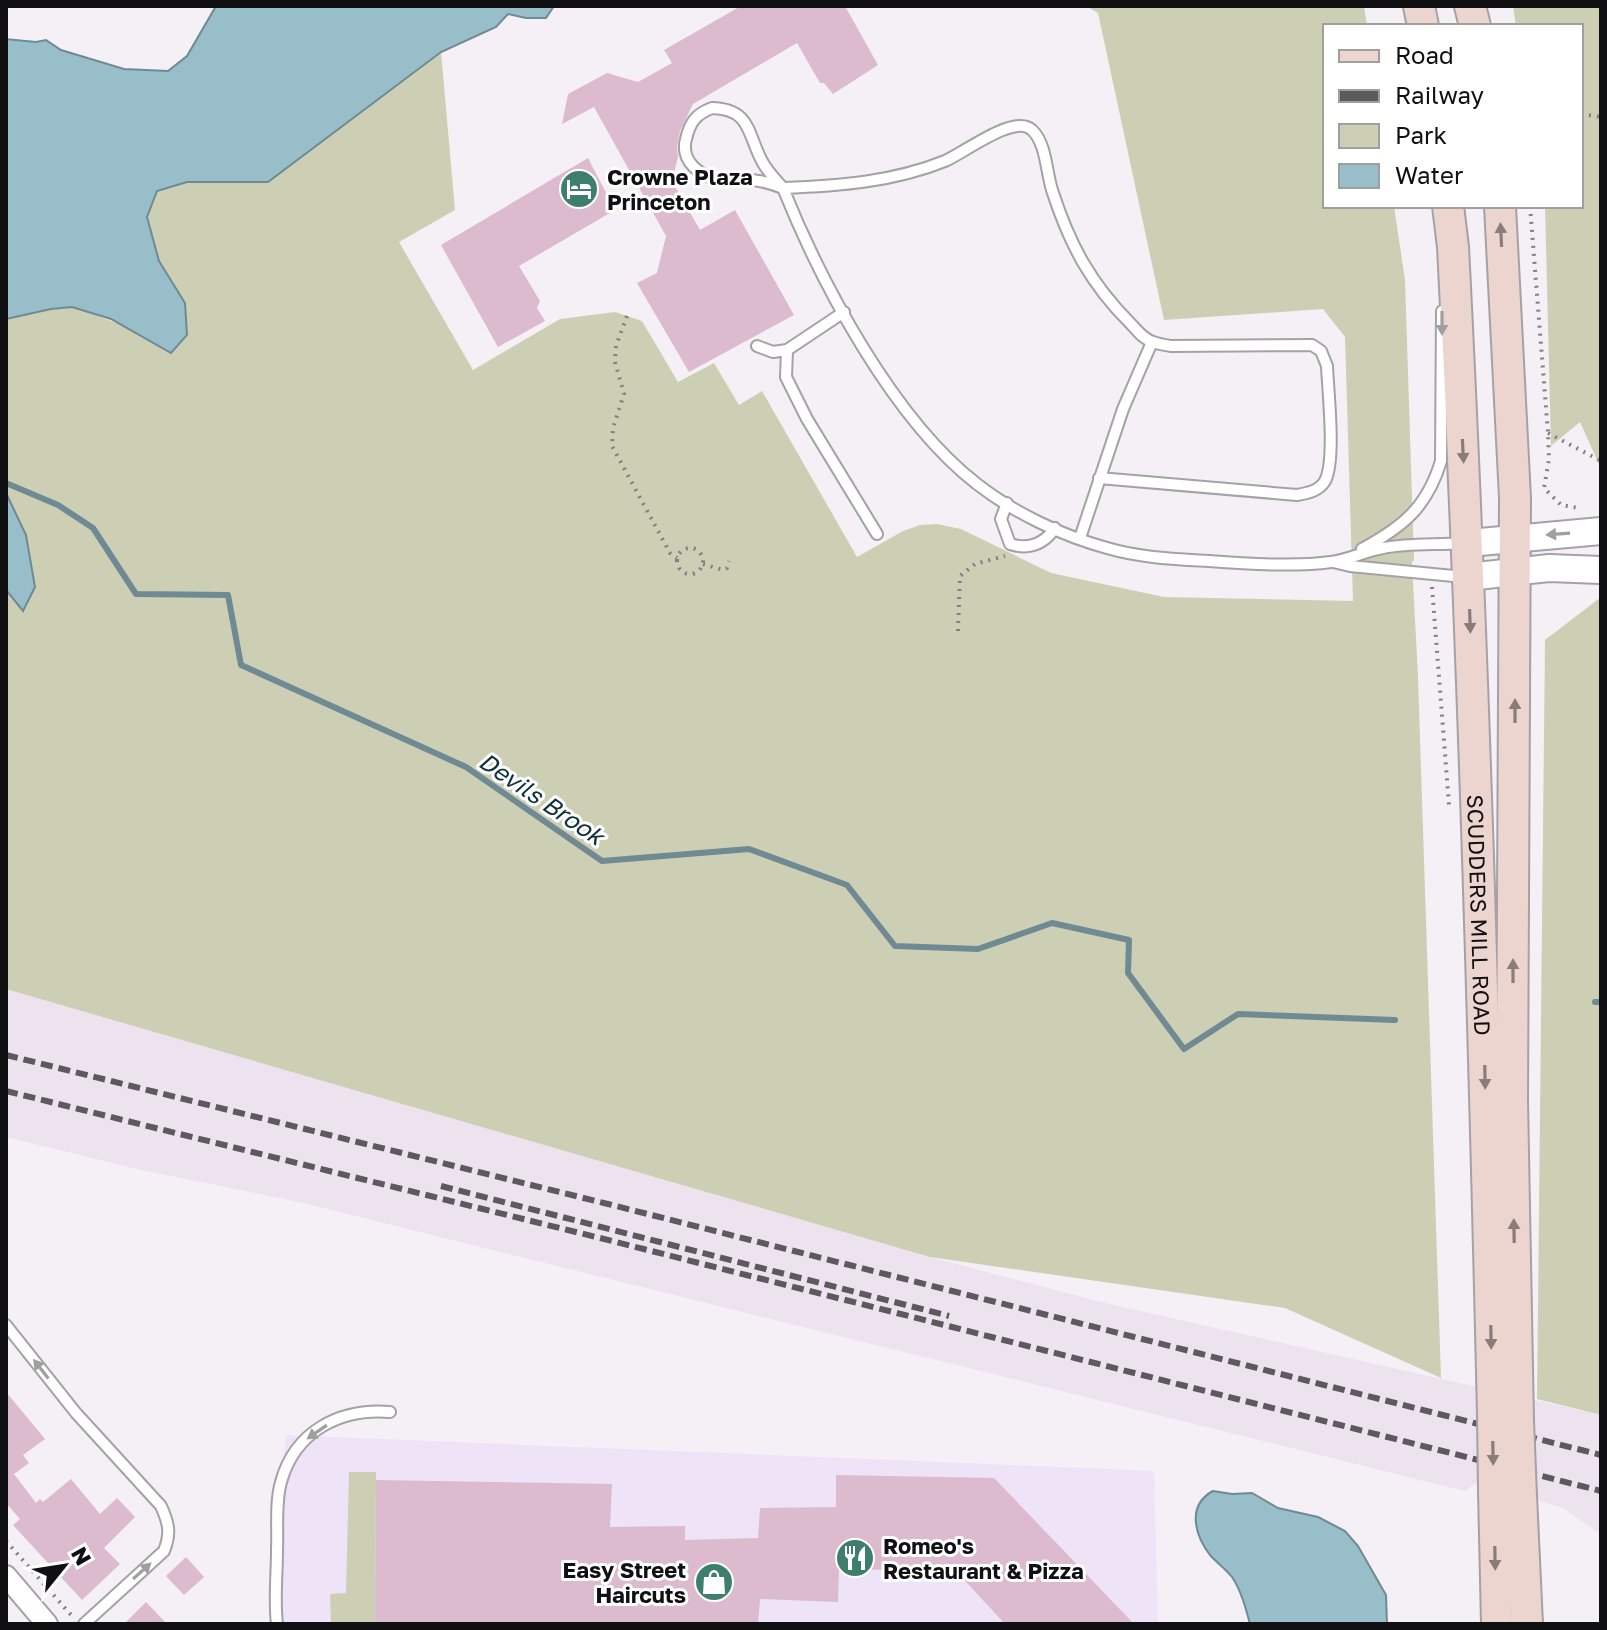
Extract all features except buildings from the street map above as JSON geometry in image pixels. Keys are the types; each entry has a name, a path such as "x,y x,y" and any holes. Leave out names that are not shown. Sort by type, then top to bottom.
{"main road":[{"name":"SCUDDERS MILL ROAD","path":"1448,208 1447,261 1469,543 1481,905 1505,1418 1507,1493 1497,1624"},
{"name":"SCUDDERS MILL ROAD","path":"1500,208 1516,572 1512,1100 1505,1418"},
{"name":"SCUDDERS MILL ROAD","path":"1507,1493 1527,1624"}],"street":[{"path":"1469,543 1601,531"},
{"path":"1468,577 1549,568 1601,570"},
{"path":"6,1576 47,1624"}],"lane":[{"path":"1099,478 1297,495 1311,493 1324,484 1330,466 1327,366 1321,351 1312,345 1171,346 1152,342 1106,300 1083,266 1052,191 1035,132 1027,125 1013,124 944,161 898,177 832,186 783,188 758,180 721,180 698,172 689,162 684,147 689,124 699,113 712,108 729,108 743,118 763,162 783,188 798,226 867,354 937,447 977,484 1007,503 1080,538 1106,548 1147,557 1237,563 1331,562 1468,577"},
{"path":"1331,562 1359,550 1404,523 1426,499 1435,479 1441,461 1442,305"},
{"path":"757,346 773,352 787,350 844,312"},
{"path":"1080,538 1123,409 1152,342"},
{"path":"787,350 786,377 807,419 877,534"},
{"path":"1007,503 1001,519 1010,544 1023,548 1037,544 1055,528"},
{"path":"1331,562 1384,547 1469,543"},
{"path":"6,1325 76,1413 161,1506 169,1524 164,1551 82,1624"},
{"path":"277,1624 279,1495 289,1463 306,1439 346,1414 390,1412"}],"path":[{"path":"1530,208 1548,433 1549,459 1544,488 1561,505 1585,509"},
{"path":"627,316 616,346 615,362 624,394 613,428 612,446 670,553 677,558 679,568 688,574 698,572 703,564 701,553 693,548 683,550 677,558"},
{"path":"1548,433 1601,461"},
{"path":"1542,498 1548,494"},
{"path":"958,631 960,576 975,564 1005,557 1015,546"},
{"path":"703,564 723,570 730,569 729,561"},
{"path":"6,1541 82,1624"}],"shaded area":[{"path":"6,989 930,1257 1105,1303 1601,1415 1601,1534 1563,1508 1476,1483 1465,1491 299,1202 137,1169 6,1137"},
{"path":"286,1435 1154,1471 1158,1624 269,1624"}],"green space":[{"path":"1086,6 1364,6 1367,24 1323,24 1323,208 1394,208 1405,280 1441,1378 1285,1308 930,1257 6,989 6,590 23,610 26,535 6,493 6,319 72,307 125,326 185,303 159,260 147,217 157,191 187,182 268,182 441,52 455,210 399,242 473,370 560,319 615,312 642,321 678,382 714,363 739,405 762,391 857,557 903,531 920,525 937,524 961,529 1051,573 1164,597 1353,601 1345,337 1323,309 1164,320 1098,13"},
{"path":"1513,6 1601,6 1601,469 1580,422 1551,446 1545,208 1583,208 1583,24 1516,24"},
{"path":"1601,597 1601,1415 1537,1399 1545,640"},
{"path":"349,1472 376,1472 375,1624 331,1624 330,1594 346,1593"}],"water":[{"path":"216,6 554,6 546,18 508,14 496,27 441,52 268,182 187,182 157,191 147,217 159,261 185,303 187,335 171,353 111,319 72,307 6,319 6,39 46,40 61,50 124,69 168,71 187,56"},
{"path":"6,493 26,535 35,587 23,611 6,590"},
{"path":"1213,1491 1252,1493 1278,1508 1318,1517 1345,1531 1358,1546 1386,1595 1387,1624 1250,1624 1235,1582 1204,1547 1197,1529 1199,1504"}],"waterway":[{"name":"Devils Brook","path":"6,483 58,505 93,528 136,594 228,595 241,665 466,767 602,861 749,849 847,885 895,946 978,949 1052,923 1129,940 1128,973 1184,1049 1238,1014 1395,1020"},
{"name":"Devils Brook","path":"1595,1002 1601,1002"}],"railway":[{"path":"6,1055 1601,1455"},
{"path":"6,1091 1601,1491"},
{"path":"441,1186 949,1316"}],"place":[{"name":"Crowne Plaza Princeton","path":"579,189"},
{"name":"Romeo's Restaurant & Pizza","path":"855,1558"},
{"name":"Easy Street Haircuts","path":"714,1582"}]}
